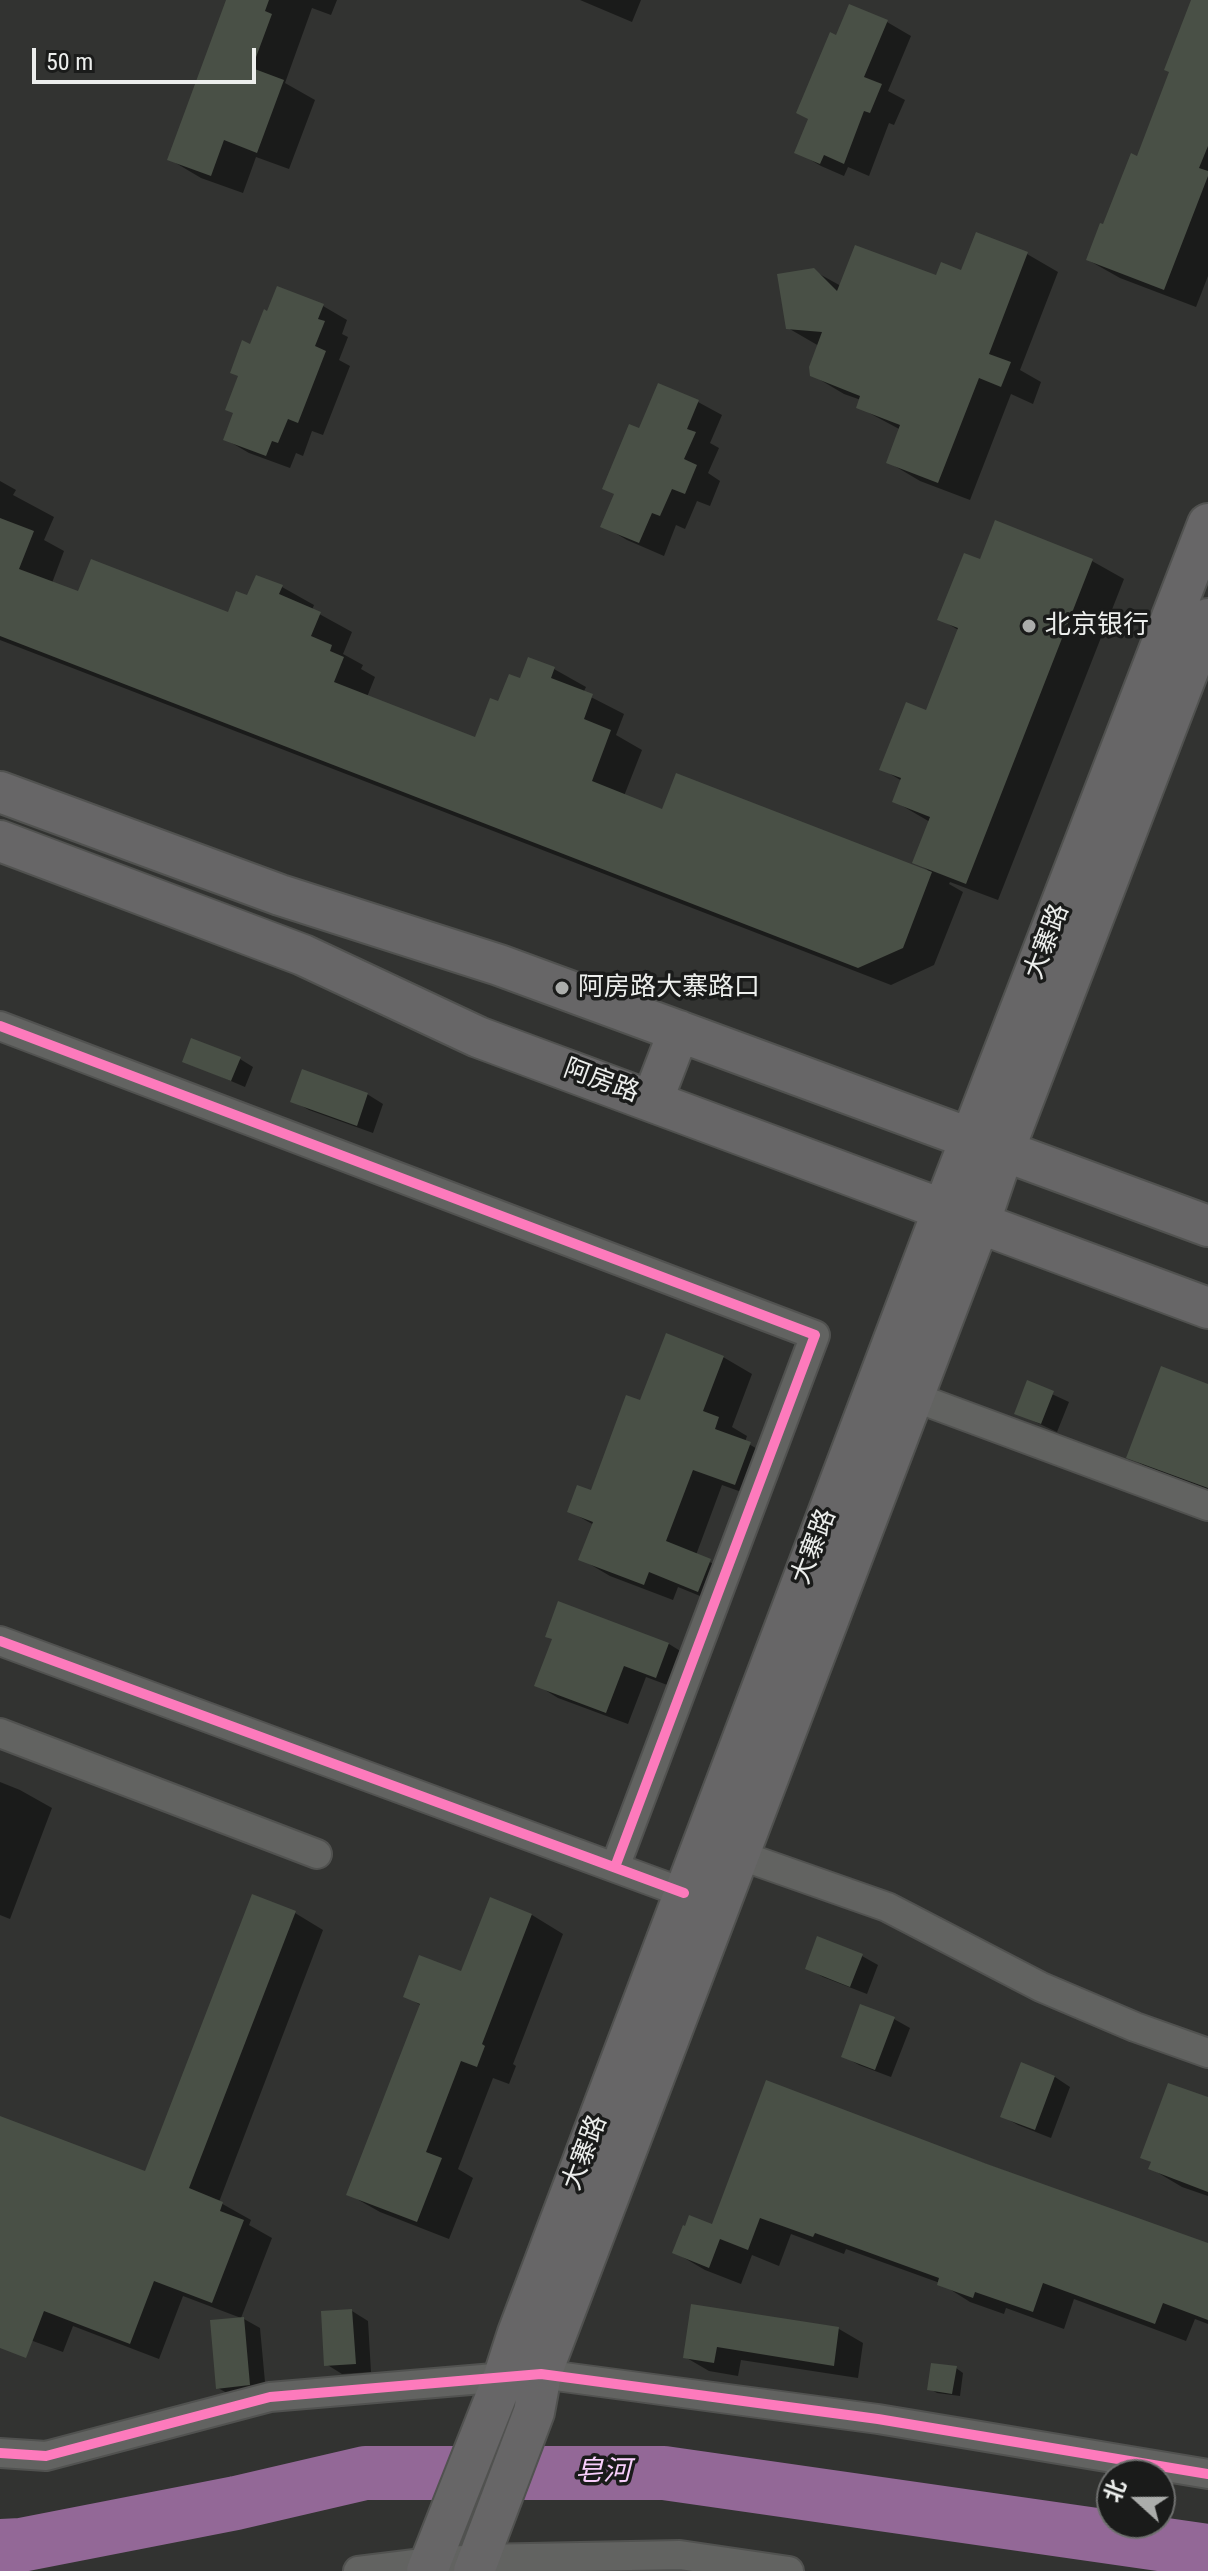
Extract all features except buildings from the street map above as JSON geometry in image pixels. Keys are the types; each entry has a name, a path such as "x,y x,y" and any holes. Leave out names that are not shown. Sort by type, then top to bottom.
{"main road":[{"name":"大寨路","path":"476,2565 495,2516 526,2387 739,1855 979,1224 988,1144 1208,524"},
{"name":"大寨路","path":"526,2387 523,2318 943,1210 988,1144 1208,619"},
{"path":"0,792 280,895 499,965 1208,1226"},
{"name":"阿房路","path":"0,841 303,955 478,1037 1208,1308"},
{"path":"652,1101 679,1031"},
{"name":"大寨路","path":"434,2553 487,2413 526,2387"}],"street":[{"path":"0,1026 815,1335 615,1867"},
{"path":"914,1397 1208,1506"},
{"path":"0,1641 684,1893"},
{"path":"0,1733 317,1854"},
{"path":"739,1855 887,1907 1041,1987 1135,2027 1208,2053"},
{"path":"0,2453 46,2456 270,2397 526,2387 878,2419 1208,2474"},
{"path":"358,2571 434,2553 476,2565 680,2555 789,2571"}],"waterway":[{"name":"皂河","path":"0,2546 21,2545 236,2503 365,2473 664,2473 1208,2551"}],"cycle path":[{"path":"0,1026 815,1335 615,1867"},
{"path":"0,1641 684,1893"},
{"path":"0,2453 46,2456 270,2397 541,2374 878,2419 1208,2474"}],"place":[{"name":"北京银行","path":"1029,626"},
{"name":"阿房路大寨路口","path":"562,988"}]}
